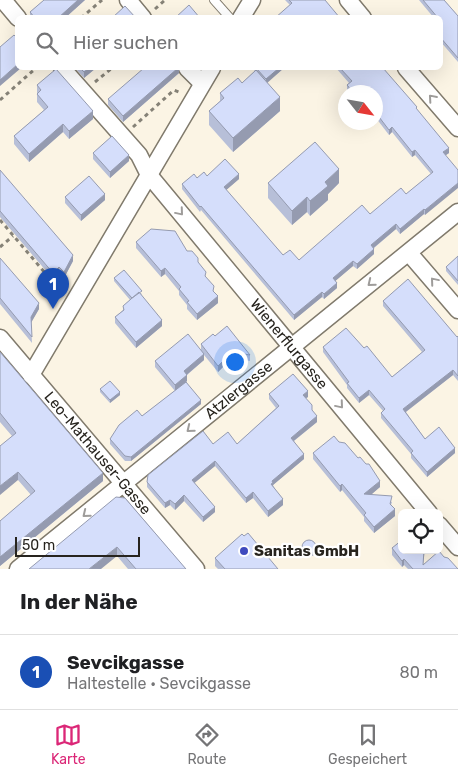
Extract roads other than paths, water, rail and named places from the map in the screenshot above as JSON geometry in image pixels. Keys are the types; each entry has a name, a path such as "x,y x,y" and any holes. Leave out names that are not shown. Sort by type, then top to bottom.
{"street":[{"path":"3,0 16,15"},
{"path":"128,0 140,15"},
{"path":"243,15 252,0"},
{"path":"348,0 360,15"},
{"name":"Wienerflurgasse","path":"64,70 139,155 149,175 427,509"},
{"path":"189,70 202,83"},
{"path":"31,375 211,70"},
{"path":"408,70 458,128"},
{"name":"Atzlergasse","path":"18,569 458,212"},
{"path":"409,253 458,310"},
{"name":"Leo-Mathauser-Gasse","path":"0,338 196,569"},
{"path":"443,529 458,547"}],"lane":[{"path":"214,0 227,15"}],"place":[{"name":"Sevcikgasse","path":"53,309"},
{"name":"Sanitas GmbH","path":"244,551"}]}
